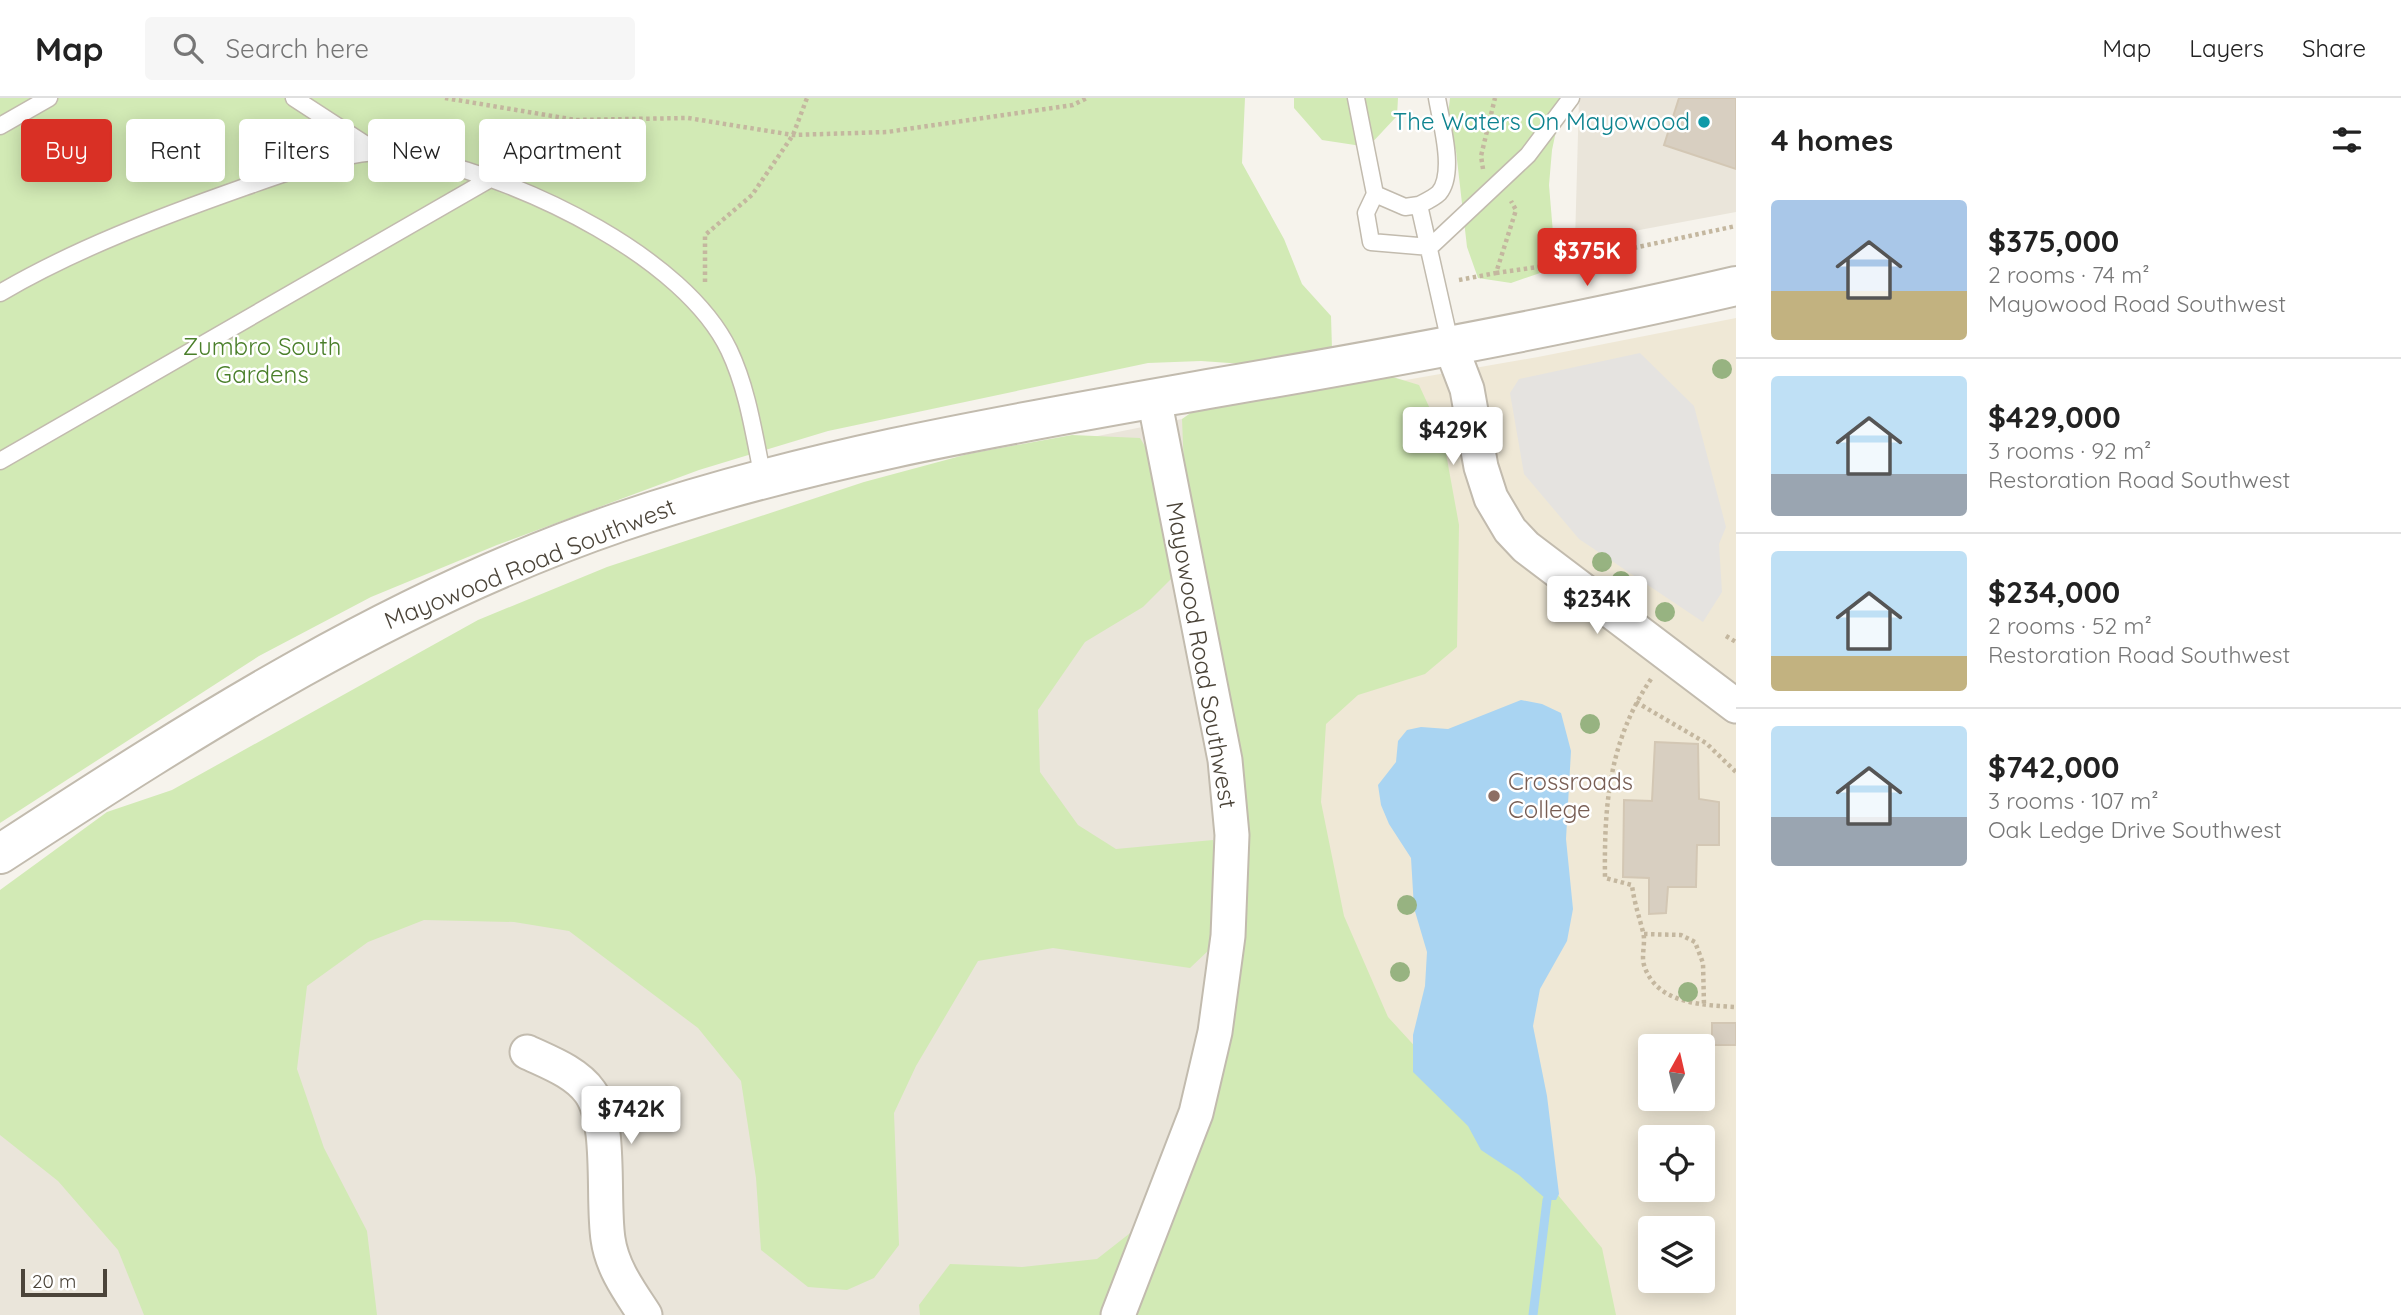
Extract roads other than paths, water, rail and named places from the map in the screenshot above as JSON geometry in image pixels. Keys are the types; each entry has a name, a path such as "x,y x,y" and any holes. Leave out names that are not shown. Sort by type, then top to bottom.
{"street":[{"name":"Mayowood Road Southwest","path":"0,854 152,755 360,633 463,586 616,524 763,478 976,431 1451,347 1736,286"},
{"path":"1451,347 1467,389 1481,467 1490,498 1510,530 1526,547 1736,706"},
{"name":"Mayowood Road Southwest","path":"1118,1315 1196,1113 1215,1032 1229,910 1232,835 1225,760 1154,398"},
{"path":"527,1052 564,1070 591,1092 604,1134 608,1242 621,1278 645,1315"}],"lane":[{"path":"0,126 49,98"},
{"path":"294,98 368,146"},
{"path":"1356,98 1375,194 1366,213 1371,242 1430,247 1528,155 1571,98"},
{"path":"1375,194 1405,206 1419,205 1439,193 1446,177 1447,159 1437,98"},
{"path":"0,293 134,229 218,196 300,167 368,154"},
{"path":"0,461 485,182"},
{"path":"497,182 557,207 642,257 678,284 706,315 729,350 746,397 763,478"},
{"path":"1419,205 1451,347"}],"water":[{"path":"1521,700 1542,704 1561,713 1571,751 1566,839 1573,909 1567,941 1540,989 1533,1026 1547,1096 1559,1194 1556,1200 1547,1200 1519,1175 1481,1150 1468,1126 1413,1072 1413,1035 1425,986 1427,952 1414,908 1411,858 1389,824 1381,805 1378,785 1396,762 1398,741 1407,730 1421,727 1448,729"}],"waterway":[{"path":"1533,1315 1547,1200"}],"place":[{"name":"The Waters On Mayowood","path":"1704,122"},
{"name":"Crossroads College","path":"1494,796"}],"park label":[{"name":"Zumbro South Gardens","path":"262,361"}]}
